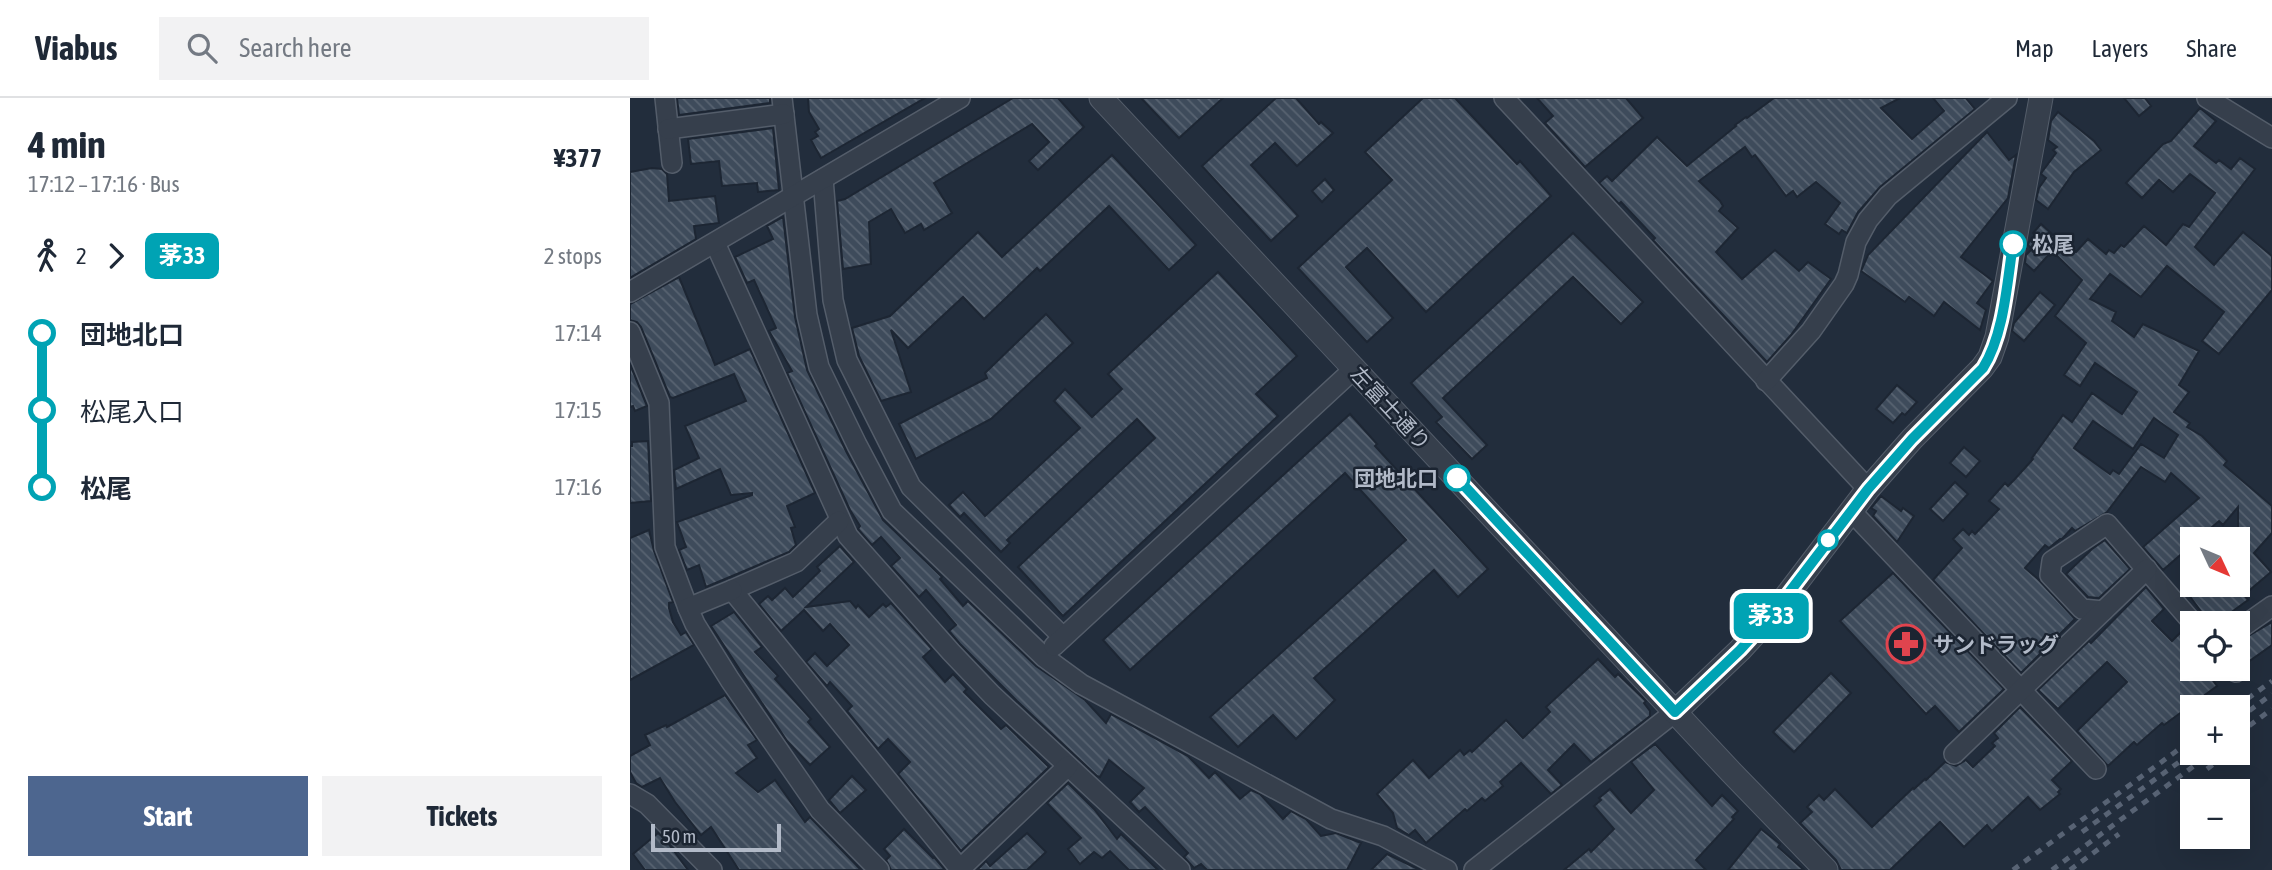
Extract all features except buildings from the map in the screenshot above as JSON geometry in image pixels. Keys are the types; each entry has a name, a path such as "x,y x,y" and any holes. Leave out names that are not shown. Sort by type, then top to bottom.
{"street":[{"path":"665,98 672,163"},
{"path":"630,292 960,98"},
{"name":"左富士通り","path":"1101,98 1826,870"},
{"path":"1504,98 1868,489"},
{"path":"1766,380 1811,331 1844,284 1856,242 1868,220 1888,196 2007,98"},
{"path":"1474,870 1675,712 1716,674 1772,615 1868,489 1912,439 1983,368 1997,337 2041,98"},
{"path":"2207,98 2272,138"},
{"path":"668,129 783,106 807,315 820,367 892,511 1044,657 1081,684 1319,813 1383,836 1447,870"},
{"path":"823,179 833,300 847,360 911,487 1063,637"},
{"path":"715,243 848,536 951,652 1180,870"},
{"path":"630,332 659,403 665,547 695,624 730,680 820,810 879,870"},
{"path":"1044,657 1354,369"},
{"path":"1851,511 2096,769"},
{"path":"688,608 796,562 839,521"},
{"path":"2103,611 2082,608 2050,575 2052,561 2108,524 2183,611"},
{"path":"1954,754 2147,569"},
{"path":"732,590 960,869 1068,766"},
{"path":"2250,622 2272,606"},
{"path":"631,793 647,804 712,870"}],"railway":[{"path":"2250,697 2272,681"},
{"path":"2250,710 2272,694"},
{"path":"2250,725 2272,709"},
{"path":"2013,870 2180,748"},
{"path":"2082,832 2180,761"},
{"path":"2052,870 2195,765"},
{"path":"2207,769 2212,765"},
{"path":"2070,870 2119,834"}],"bus line":[{"name":"茅33","path":"1457,478 1675,712 1708,682 1772,615 1868,489 1912,439 1983,368 1997,337 2013,244"}],"place":[{"name":"松尾","path":"2013,244"},
{"name":"団地北口","path":"1457,478"},
{"name":"サンドラッグ","path":"1906,644"}]}
